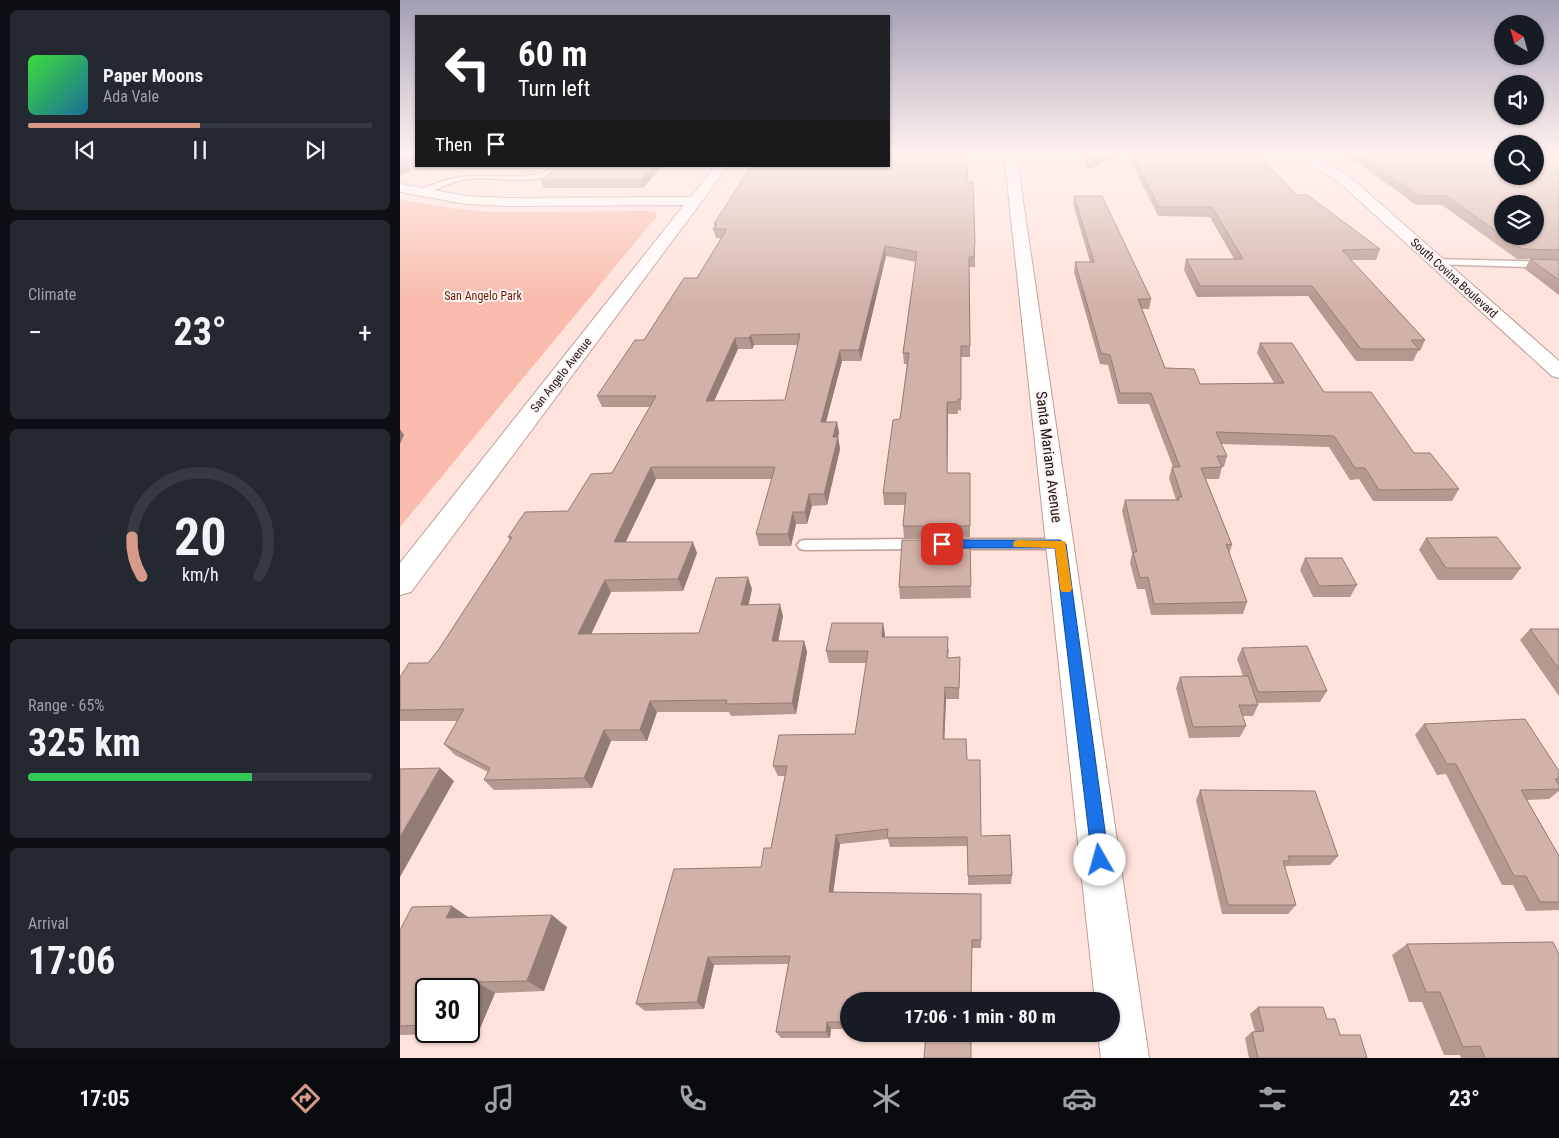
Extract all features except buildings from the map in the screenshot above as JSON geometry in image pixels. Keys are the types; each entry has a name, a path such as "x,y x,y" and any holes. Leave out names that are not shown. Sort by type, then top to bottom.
{"street":[{"path":"513,202 579,202"},
{"name":"San Angelo Avenue","path":"400,584 694,202"},
{"name":"Santa Mariana Avenue","path":"1016,202 1125,1058"},
{"name":"South Covina Boulevard","path":"1370,202 1559,372"}],"lane":[{"path":"1437,262 1559,265"},
{"path":"805,545 1060,544"}],"green space":[{"name":"San Angelo Park","path":"400,202 415,202 490,212 656,212 656,217 400,527"}],"slow traffic":[{"path":"1018,544 1060,544 1066,589"}],"route":[{"path":"942,544 1060,544 1100,860"}]}
